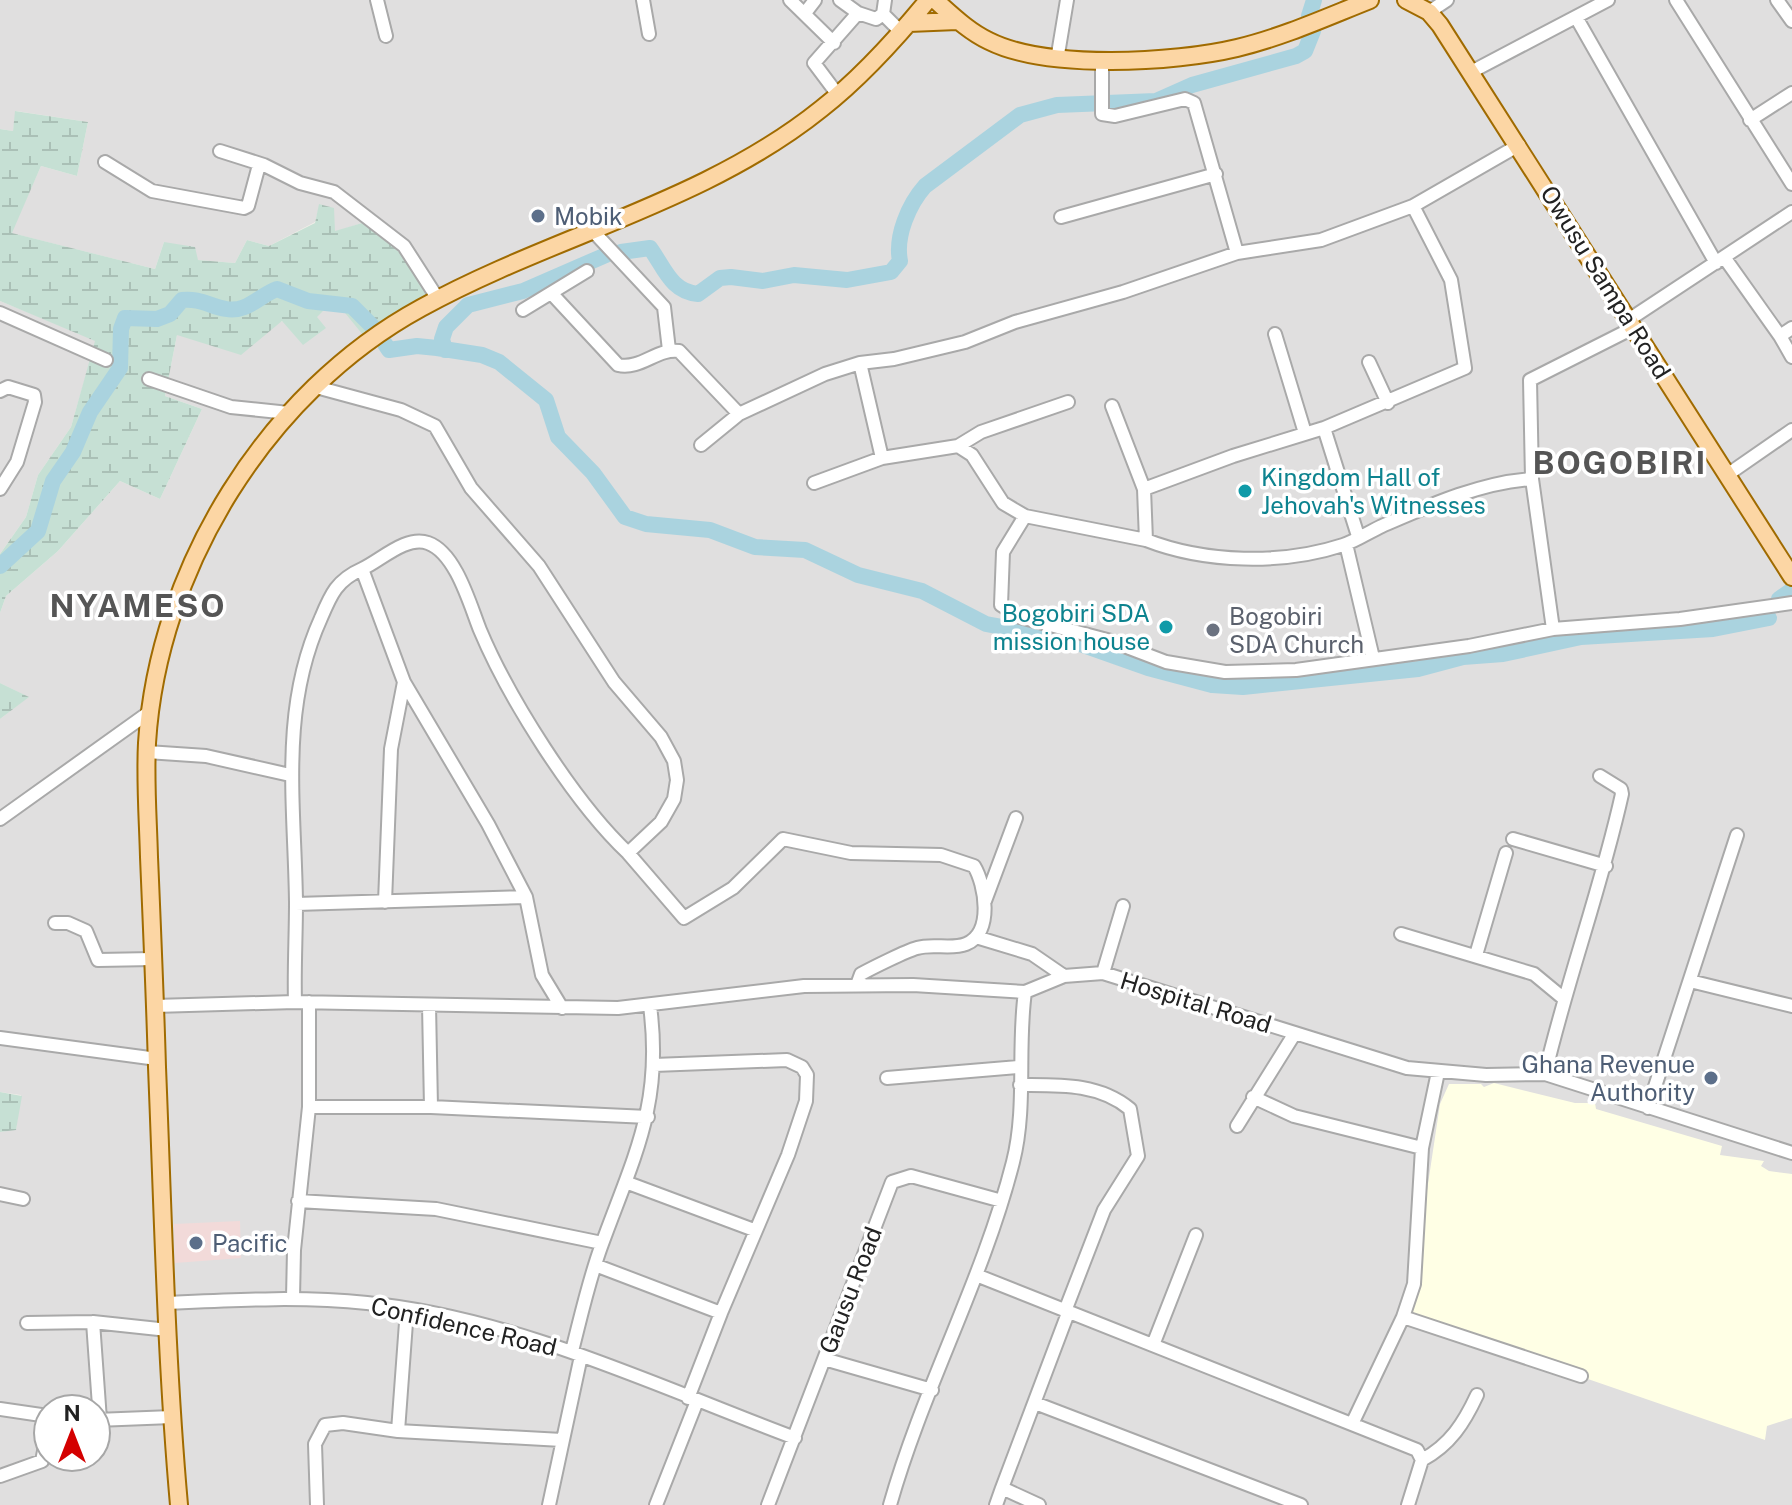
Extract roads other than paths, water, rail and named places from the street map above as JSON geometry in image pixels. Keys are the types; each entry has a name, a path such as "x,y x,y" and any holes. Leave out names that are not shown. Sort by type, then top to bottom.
{"main road":[{"path":"179,1505 166,1303 147,752 151,711 169,624 191,564 230,495 289,413 374,337 438,299 738,163 797,127 838,95 905,28 928,0"},
{"path":"935,0 961,23 1011,51 1057,60 1102,61 1235,49 1370,0"},
{"path":"952,0 961,23"},
{"name":"Owusu Sampa Road","path":"1406,0 1439,4 1471,72 1792,577"},
{"path":"905,28 961,23"}],"street":[{"path":"377,0 386,36"},
{"path":"643,0 649,34"},
{"path":"790,0 834,43"},
{"path":"805,13 815,0"},
{"path":"840,0 858,13 874,19 883,14"},
{"path":"883,14 885,0"},
{"path":"1057,60 1067,0"},
{"path":"1471,72 1608,0"},
{"path":"1676,0 1792,184"},
{"path":"1777,0 1792,21"},
{"path":"838,95 814,63 858,13"},
{"path":"883,14 905,28"},
{"path":"1576,17 1720,260 1780,336 1792,357"},
{"path":"1102,61 1102,114 1115,116 1188,99 1194,103 1237,253"},
{"path":"1750,120 1792,93"},
{"path":"701,445 739,414 790,388 860,363 894,359 965,342 1015,322 1123,292 1237,253 1321,240 1413,206 1519,145"},
{"path":"220,151 294,181 334,192 404,246 438,299"},
{"path":"105,162 152,191 244,208 248,206 259,165"},
{"path":"1061,217 1216,174"},
{"path":"1144,489 1324,428 1465,368 1451,280 1413,206"},
{"path":"1553,629 1532,479 1530,380 1633,323 1792,212"},
{"path":"592,230 664,307 669,350"},
{"path":"523,310 553,295 587,271"},
{"path":"553,295 618,365 639,365 669,350 679,351 739,414"},
{"path":"0,313 106,360"},
{"path":"1780,336 1792,328"},
{"path":"1275,334 1305,433"},
{"path":"1369,362 1388,403"},
{"path":"860,363 882,458"},
{"path":"149,379 231,407 289,413"},
{"path":"0,391 8,387 34,395 35,402 17,462 0,489"},
{"path":"316,387 401,410 435,426 471,488 539,566 614,682 661,737 674,761 677,780 674,799 661,822 628,853"},
{"path":"814,483 882,458 958,446 981,432 1068,402"},
{"path":"1112,406 1144,489 1146,540"},
{"path":"1324,428 1358,536"},
{"path":"1727,475 1792,430"},
{"path":"958,446 972,455 1003,503 1025,516 1146,540 1193,553 1260,557 1346,544 1358,536 1491,485 1532,479"},
{"path":"1025,516 1003,552 1000,600 1006,610 1020,617 1111,641 1166,662 1225,672 1296,670 1469,646 1553,629 1680,619 1792,603"},
{"path":"295,1002 296,904 290,775 296,700 305,659 334,588 341,579 418,541 431,544 439,551 459,581 493,661 556,763 596,820 684,918 733,888 783,839 831,851 927,853 974,866 981,878 984,903 982,926 976,937 965,945 917,948 861,974 857,985"},
{"path":"1346,544 1373,658"},
{"path":"362,569 404,682 488,824 526,897 542,975 562,1008"},
{"path":"385,902 391,749 404,682"},
{"path":"0,819 151,711"},
{"path":"147,752 206,756 290,775"},
{"path":"1545,1074 1563,998 1606,866 1622,794 1621,789 1600,776"},
{"path":"984,903 1016,818"},
{"path":"1648,1108 1737,835"},
{"path":"1513,839 1606,866"},
{"path":"1476,955 1506,853"},
{"path":"296,904 526,897"},
{"path":"1103,973 1123,906"},
{"path":"55,923 68,923 86,931 98,960 153,959"},
{"path":"1401,934 1534,974 1563,998"},
{"path":"976,937 1032,954 1064,976"},
{"name":"Hospital Road","path":"1025,992 1064,976 1103,973 1407,1068 1438,1072 1545,1074 1792,1153"},
{"path":"1690,981 1792,1006"},
{"path":"155,1006 295,1002 562,1008 650,1006 804,986 857,985 978,987 1025,992 1014,1158 976,1275 890,1505"},
{"path":"293,1298 298,1201 309,1107 309,1002"},
{"path":"429,1005 431,1107"},
{"path":"549,1505 595,1265 628,1183 648,1117 654,1065 650,1006"},
{"path":"1237,1126 1295,1033"},
{"path":"0,1038 157,1059"},
{"path":"654,1065 778,1059 794,1063 807,1075 807,1093 799,1125 721,1313 656,1505"},
{"path":"887,1078 1019,1067"},
{"path":"1352,1424 1403,1317 1414,1284 1422,1148 1438,1072"},
{"path":"996,1505 1104,1210 1138,1156 1139,1144 1130,1109 1105,1093 1060,1085 1020,1085"},
{"path":"1253,1097 1294,1116 1422,1148"},
{"path":"309,1107 431,1107 648,1117"},
{"name":"Gausu Road","path":"768,1505 892,1182 911,1176 1002,1201"},
{"path":"628,1183 754,1230"},
{"path":"0,1194 23,1199"},
{"path":"298,1201 436,1209 602,1243"},
{"path":"1153,1345 1196,1235"},
{"path":"595,1265 721,1313"},
{"path":"976,1275 1417,1450 1422,1460"},
{"name":"Confidence Road","path":"166,1303 293,1298 407,1309 576,1354 795,1438"},
{"path":"398,1431 407,1309"},
{"path":"1403,1317 1581,1376"},
{"path":"27,1323 93,1322 168,1330"},
{"path":"93,1322 97,1393"},
{"path":"824,1359 932,1390"},
{"path":"1408,1505 1422,1460 1447,1443 1464,1424 1477,1395"},
{"path":"1035,1403 1301,1505"},
{"path":"0,1409 32,1414"},
{"path":"112,1419 172,1417"},
{"path":"317,1505 315,1444 325,1425 343,1423 398,1431 562,1440"},
{"path":"0,1476 32,1465"},
{"path":"1002,1488 1039,1505"}],"waterway":[{"path":"1309,16 1314,0"},
{"path":"621,252 650,248 675,284 698,294 720,278 763,281 794,275 847,280 891,272 900,261 900,241 905,221 925,186 1020,115 1057,105 1156,101 1192,85 1296,56 1305,51 1313,31"},
{"path":"445,350 442,339 446,327 468,305 523,291 606,255"},
{"path":"0,566 38,531 53,481 73,452 90,412 120,368 121,329 125,318 157,319 170,314 182,300 234,310 277,289 308,301 352,306 374,328"},
{"path":"385,344 389,350 417,346 437,348 482,355 499,362 546,400 558,437 593,473 625,517 646,524 710,530 755,547 805,550 858,575 922,591 986,624 1066,639 1148,668 1212,685 1243,687 1418,669 1463,657 1503,654 1581,637 1713,629 1769,618"},
{"path":"1779,599 1789,592"}],"place":[{"name":"Mobik","path":"538,216"},
{"name":"Kingdom Hall of Jehovah's Witnesses","path":"1245,491"},
{"name":"Bogobiri SDA mission house","path":"1166,627"},
{"name":"Bogobiri SDA Church","path":"1213,630"},
{"name":"Ghana Revenue Authority","path":"1711,1078"},
{"name":"Pacific","path":"196,1243"}],"district":[{"name":"BOGOBIRI","path":"1620,462"},
{"name":"NYAMESO","path":"138,605"}]}
